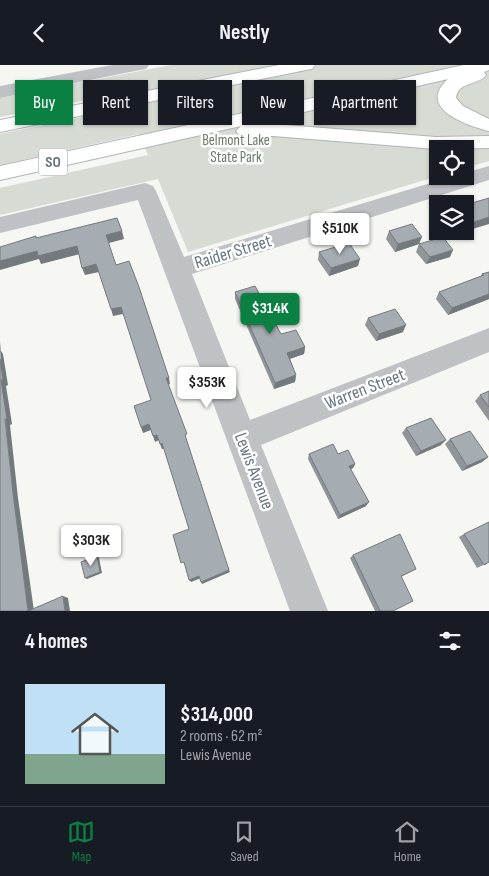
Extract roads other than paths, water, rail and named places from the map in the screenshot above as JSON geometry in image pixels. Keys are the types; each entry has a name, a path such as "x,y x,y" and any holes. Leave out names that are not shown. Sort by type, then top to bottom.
{"highway":[{"path":"148,92 198,78 234,65"},
{"path":"148,97 306,65"},
{"path":"489,67 480,74 454,84 447,96 449,103 458,113 474,121 489,125"},
{"name":"SO","path":"0,173 489,67"},
{"path":"0,127 83,110"},
{"path":"106,150 263,130 436,143 489,142"}],"street":[{"path":"0,92 51,74 140,65"},
{"name":"Raider Street","path":"177,269 489,173"},
{"name":"Lewis Avenue","path":"0,225 145,191 309,611"},
{"name":"Warren Street","path":"242,438 489,341"}],"park label":[{"name":"Belmont Lake State Park","path":"236,148"}]}
